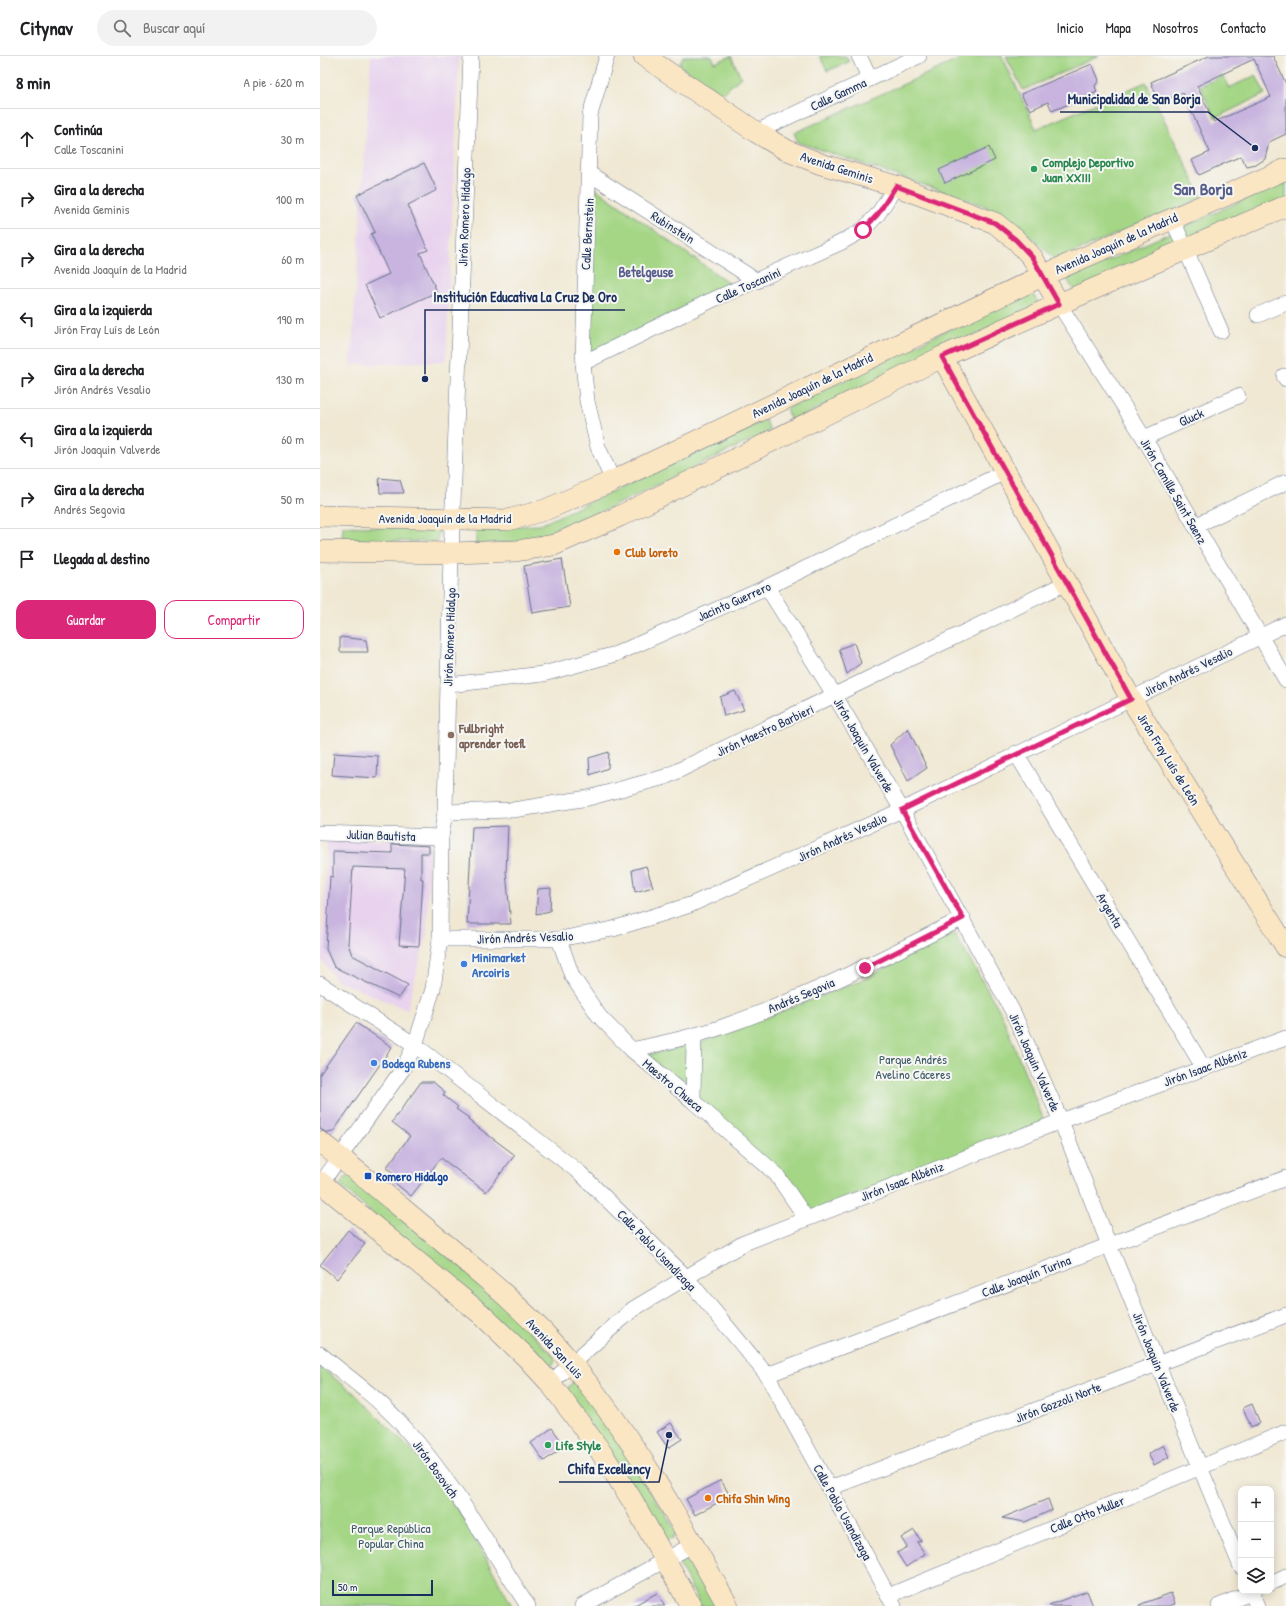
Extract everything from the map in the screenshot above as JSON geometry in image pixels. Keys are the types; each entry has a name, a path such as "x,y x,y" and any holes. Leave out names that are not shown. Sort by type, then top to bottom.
{"street":[{"name":"Jirón Romero Hidalgo","path":"320,1184 402,1070 416,1045 433,989 440,939 441,837 444,812 452,520 471,56"},
{"name":"Calle Bernstein","path":"607,56 590,116 590,174 585,256 583,363 587,401 598,447 613,481"},
{"path":"859,56 870,79"},
{"name":"Calle Gamma","path":"756,132 919,56"},
{"name":"Avenida Geminis","path":"650,57 756,132 788,151 821,164 896,186 995,223 1016,240 1032,257 1044,275 1059,304"},
{"name":"Avenida Joaquín de la Madrid","path":"320,516 508,520 545,510 613,481 1044,275 1286,169"},
{"name":"Rubinstein","path":"590,174 756,281"},
{"name":"Calle Toscanini","path":"583,363 710,301 840,243 863,230 878,214 896,186"},
{"path":"320,551 451,553 516,551 554,545 620,516 942,357 1059,304 1286,206"},
{"path":"1172,218 1221,331"},
{"path":"1258,315 1286,303"},
{"name":"Jirón Camille Saint Saenz","path":"1059,304 1144,438 1286,680"},
{"name":"Jirón Fray Luís de León","path":"942,357 1131,699 1286,947"},
{"name":"Gluck","path":"1144,438 1238,396"},
{"path":"774,404 788,433"},
{"name":"Jacinto Guerrero","path":"448,685 543,674 616,654 767,587 1005,472"},
{"path":"1195,526 1286,482"},
{"path":"320,541 320,558"},
{"name":"Jirón Maestro Barbieri","path":"444,812 514,810 588,798 665,777 1066,583"},
{"name":"Jirón Joaquin Valverde","path":"767,587 835,696 902,810 963,918 1013,1012 1061,1121 1109,1245 1238,1560"},
{"name":"Jirón Andrés Vesalio","path":"440,939 559,938 613,929 690,905 902,810 1016,753 1286,624"},
{"name":"Argenta","path":"1016,753 1203,1067"},
{"name":"Julian Bautista","path":"320,833 441,837"},
{"name":"Andrés Segovia","path":"632,1050 694,1036 786,1003 865,968 963,918"},
{"name":"Maestro Chueca","path":"559,938 572,976 599,1016 632,1050 693,1100 776,1174 806,1218"},
{"name":"Calle Pablo Usandizaga","path":"320,984 416,1045 580,1173 686,1276 767,1375 891,1601"},
{"path":"693,1100 694,1036"},
{"name":"Jirón Isaac Albéniz","path":"550,1383 633,1309 686,1276 744,1243 1203,1067 1286,1038"},
{"name":"Avenida San Luis","path":"320,1142 480,1273 530,1320 572,1363 619,1423 677,1514 728,1606"},
{"name":"Calle Joaquín Turina","path":"767,1375 1286,1178"},
{"path":"320,1184 482,1314 550,1383 599,1449 632,1500 691,1606"},
{"name":"Jirón Gozzoli Norte","path":"830,1488 1286,1315"},
{"name":"Jirón Bosovich","path":"320,1354 389,1410 405,1428 442,1474 528,1606"},
{"name":"Calle Otto Muller","path":"891,1601 1200,1467 1286,1432"},
{"path":"582,1606 694,1544"},
{"path":"1274,1582 1286,1576"},
{"path":"1219,1606 1253,1595"}],"shaded area":[{"path":"371,56 459,56 446,361 351,365"},
{"path":"327,839 429,842 427,932 407,1010 336,980 322,960"}],"green space":[{"path":"684,56 712,56 715,63 731,56 741,77 722,94 682,67 680,63"},
{"path":"820,56 846,56 849,62 827,71"},
{"name":"Complejo Deportivo Juan XXIII","path":"967,56 1002,56 1036,129 1146,82 1202,198 1055,260 1039,244 1021,230 983,205 798,142 794,133"},
{"path":"1006,56 1099,56 1023,90"},
{"path":"1256,75 1265,94 1215,118 1200,86 1223,76 1229,88"},
{"path":"1286,181 1286,199 1076,294 1067,279"},
{"path":"593,187 732,285 586,355"},
{"path":"1031,289 1039,305 791,421 786,409"},
{"path":"766,420 770,431 540,541 476,544 476,528 540,525"},
{"path":"343,526 439,529 437,542 342,540"},
{"name":"Parque Andrés Avelino Cáceres","path":"954,933 1001,1013 1045,1123 808,1213 698,1099 698,1044 862,980"},
{"path":"688,1045 689,1094 640,1057"},
{"path":"351,1176 467,1271 555,1357 554,1364 545,1367 340,1185 345,1178"},
{"name":"Parque República Popular China","path":"320,1367 354,1393 437,1476 468,1525 512,1606 320,1606"},
{"path":"577,1382 580,1384 677,1532 673,1538 666,1540 567,1389 572,1383"},
{"path":"685,1560 692,1562 720,1606 701,1606 679,1564"}],"building":[{"path":"1209,56 1273,56 1286,84 1286,134 1269,142 1265,159 1256,165 1247,167 1241,156 1199,175 1192,160 1210,152 1183,93 1159,102 1151,82","holes":["1254,59 1271,97 1214,122 1197,86"]},
{"path":"1092,64 1099,80 1095,86 1097,92 1052,111 1048,102 1030,110 1021,94"},
{"path":"989,147 995,160 945,183 939,170"},
{"path":"424,163 437,190 408,205 428,250 420,253 437,292 380,318 365,285 389,274 371,234 375,232 357,195"},
{"path":"379,478 400,480 404,493 380,493"},
{"path":"562,559 570,607 532,613 524,566"},
{"path":"340,637 366,640 368,652 340,652"},
{"path":"854,643 861,663 847,674 839,649"},
{"path":"735,691 744,710 724,716 720,697"},
{"path":"908,728 927,768 908,781 890,745"},
{"path":"609,752 608,768 590,775 589,758"},
{"path":"334,753 378,756 377,778 332,775"},
{"path":"508,826 506,872 511,924 467,924 472,827"},
{"path":"392,844 429,846 429,853 421,853 421,879 423,879 419,946 399,945 405,869 353,867 348,944 352,955 408,985 399,998 334,967 326,949 330,876 333,877 333,851 392,853"},
{"path":"646,866 653,887 635,892 632,870"},
{"path":"551,888 550,911 536,914 538,889"},
{"path":"356,1023 392,1047 333,1132 327,1133 320,1129 320,1074"},
{"path":"421,1082 433,1082 445,1092 443,1095 458,1107 456,1109 469,1118 468,1120 515,1155 486,1192 441,1158 411,1196 390,1179 394,1173 386,1168 410,1136 392,1122"},
{"path":"348,1230 365,1244 337,1279 320,1265"},
{"path":"1252,1404 1260,1423 1251,1427 1243,1408"},
{"path":"671,1423 682,1439 668,1448 657,1432"},
{"name":"Life Style","path":"552,1428 565,1446 544,1461 531,1443"},
{"path":"1163,1445 1169,1457 1154,1465 1148,1454"},
{"name":"Chifa Shin Wing","path":"721,1480 730,1496 695,1515 686,1499"},
{"path":"1048,1499 1052,1510 1025,1522 1002,1518"},
{"path":"914,1530 921,1541 917,1542 925,1554 906,1567 897,1553 907,1547 901,1538"},
{"path":"1087,1591 1093,1606 1049,1606 1049,1605"},
{"path":"657,1593 665,1606 633,1606"},
{"path":"1171,1593 1175,1604 1168,1606 1139,1606 1139,1605"}],"place":[{"name":"Municipalidad de San Borja","path":"1255,148"},
{"name":"Complejo Deportivo Juan XXIII","path":"1034,169"},
{"name":"Institución Educativa La Cruz De Oro","path":"425,379"},
{"name":"Club loreto","path":"617,552"},
{"name":"Fullbright aprender toefl","path":"451,735"},
{"name":"Minimarket Arcoiris","path":"464,964"},
{"name":"Bodega Rubens","path":"374,1063"},
{"name":"Romero Hidalgo","path":"368,1176"},
{"name":"Chifa Excellency","path":"669,1435"},
{"name":"Life Style","path":"548,1445"},
{"name":"Chifa Shin Wing","path":"708,1498"}],"district":[{"name":"San Borja","path":"1203,188"},
{"name":"Betelgeuse","path":"646,271"}],"route":[{"path":"863,230 878,214 896,186 995,223 1016,240 1032,257 1044,275 1059,304 942,357 1131,699 1016,753 902,810 963,918 865,968"}]}
